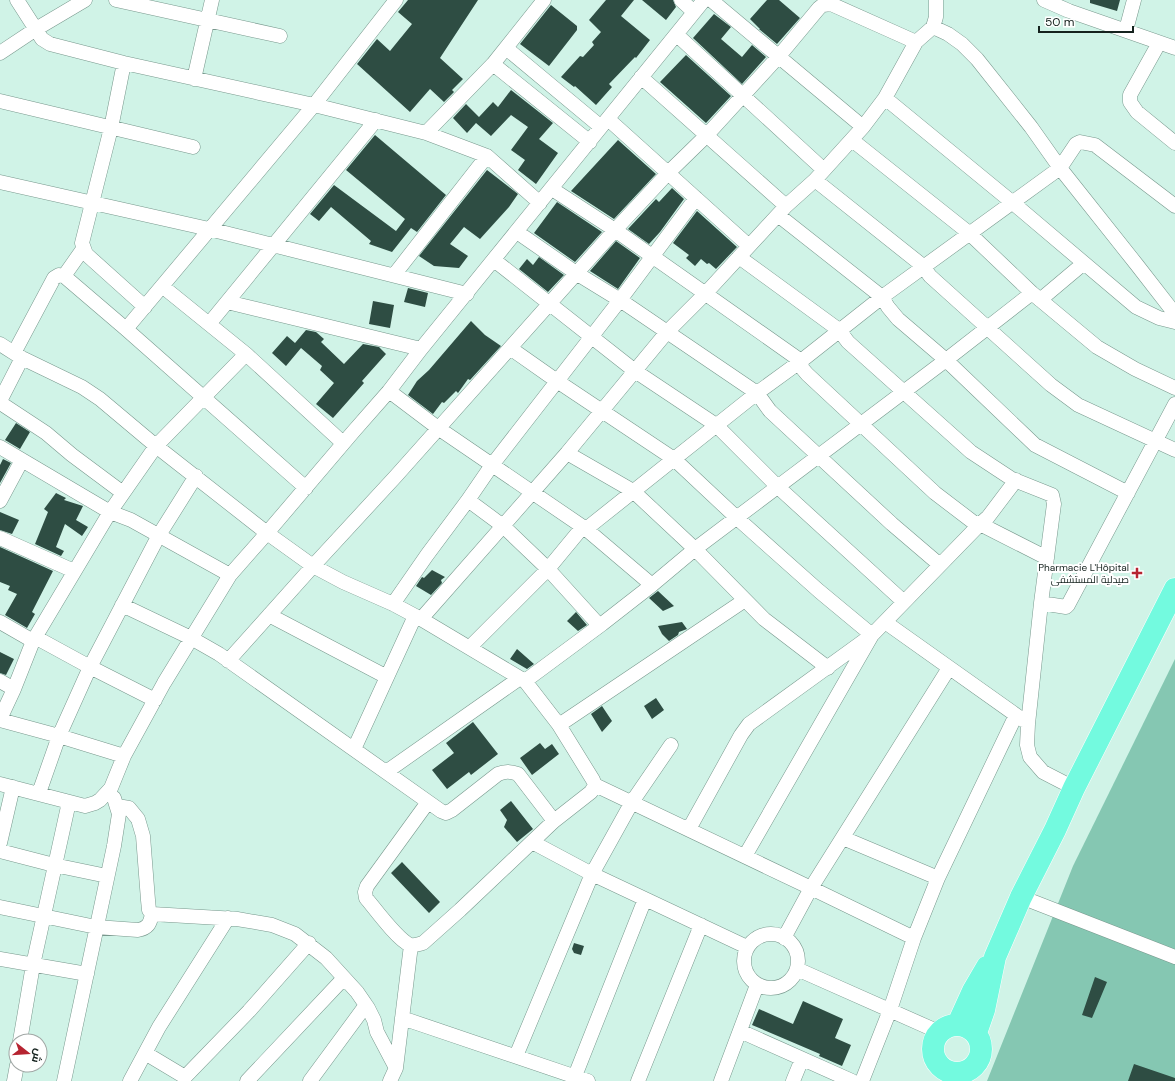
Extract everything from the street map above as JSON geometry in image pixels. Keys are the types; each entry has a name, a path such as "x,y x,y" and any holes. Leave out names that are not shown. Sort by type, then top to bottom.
{"main road":[{"path":"958,1030 980,1041 982,1051 979,1061 963,1076 945,1070 936,1072 933,1053 934,1042 958,1030 984,1010 995,957 1021,897 1055,830 1074,788 1175,589"}],"street":[{"path":"17,0 42,38 50,44 124,63 314,105 426,133 487,156 540,203"},
{"path":"0,53 36,29 85,0"},
{"path":"116,0 280,36"},
{"path":"194,79 212,0"},
{"path":"126,329 314,105 396,0"},
{"path":"426,133 493,64 544,0"},
{"path":"681,0 694,12"},
{"path":"0,843 6,785 85,806 100,800 111,788 124,756 155,700 230,575 343,443 390,391 421,349 704,0"},
{"path":"711,0 863,127"},
{"path":"354,749 387,677 418,618 503,526 567,453 668,332 782,211 820,175 863,127 885,98 916,42 933,27 936,16 936,0"},
{"path":"1044,0 1069,11 1175,48"},
{"path":"1126,30 1134,0"},
{"path":"228,661 396,476 615,230 669,172 706,136 779,56 819,8 823,5 831,4 916,42"},
{"path":"933,27 948,34 962,44 977,60 1031,127 1060,168 1175,314"},
{"path":"677,35 743,95 820,175 923,266 930,276 1051,385 1078,405 1175,450"},
{"path":"1158,42 1130,95 1130,102 1137,112 1175,143"},
{"path":"506,48 669,172 749,246"},
{"path":"124,63 82,243 86,254 145,307"},
{"path":"493,64 590,142"},
{"path":"641,77 706,136 782,211 882,297 898,319 946,360 1035,445 1128,493"},
{"path":"885,98 1013,203 1136,307 1159,318 1175,322"},
{"path":"0,101 193,147"},
{"path":"209,324 376,120"},
{"path":"852,140 969,233 1036,296 1097,347 1135,369 1175,388"},
{"path":"470,648 548,569 581,529 586,529 757,393 801,361 923,266 1060,168 1076,144 1080,142 1095,145 1175,206"},
{"path":"394,275 487,156"},
{"path":"0,182 209,229 467,294"},
{"path":"552,189 615,230 801,361 802,368 807,374 934,493 973,522 980,524 1047,558"},
{"path":"393,604 492,465 620,300 696,198"},
{"path":"517,232 757,393 770,411 892,524 940,565"},
{"path":"64,276 83,249"},
{"path":"739,257 839,330 848,342 902,392 971,452 991,466 1016,480 1052,495 1054,498 1041,603 1027,745 1030,757 1043,772 1074,788"},
{"path":"494,260 634,371 716,426 778,487 904,602"},
{"path":"386,772 602,624 652,586 695,549 946,360 987,327 1084,263"},
{"path":"124,493 72,455 46,433 2,404 1,399 18,356 54,278 60,275 64,276 126,329 306,488"},
{"path":"162,286 246,354 343,443"},
{"path":"227,302 421,349"},
{"path":"0,344 18,356 82,387 100,399 156,446 267,533 313,566 342,582 393,604 523,679 558,725 595,785 914,938"},
{"path":"510,348 557,381 674,458 737,518 819,591 872,635"},
{"path":"124,756 0,720 34,639 110,512 156,446 246,354"},
{"path":"390,391 438,428 586,529 652,586"},
{"path":"1041,603 1066,607 1068,606 1154,441 1175,404"},
{"path":"0,447 110,512 131,520 230,575"},
{"path":"567,453 633,491 695,549 764,619 828,668"},
{"path":"0,501 22,460"},
{"path":"39,793 59,736 90,667 159,535 196,476"},
{"path":"689,829 749,724 872,635 988,517 1016,480"},
{"path":"468,500 503,526 548,569 597,623 602,624"},
{"path":"0,538 74,571"},
{"path":"558,725 746,600"},
{"path":"122,605 191,638 228,661 441,811 446,813 449,812 498,774 505,771 518,774 554,821"},
{"path":"269,615 387,677"},
{"path":"0,622 155,700"},
{"path":"885,622 1028,724"},
{"path":"745,856 872,635"},
{"path":"784,938 811,888 949,668"},
{"path":"0,681 14,689"},
{"path":"862,1081 890,1010 914,938 938,878 1016,715"},
{"path":"516,1056 592,874 632,802 671,744"},
{"path":"428,802 367,886 365,892 366,898 394,931 411,945 422,943 460,910 554,821 592,792 595,785"},
{"path":"64,1081 108,876 118,822 119,814 111,788"},
{"path":"21,1033 33,964 69,802"},
{"path":"0,908 96,927 138,930 149,926 152,914 149,910 143,836 138,819 129,808 117,806"},
{"path":"843,838 938,878"},
{"path":"532,842 592,874 747,948"},
{"path":"0,851 54,865 108,876"},
{"path":"1021,897 1175,957"},
{"path":"574,1079 645,899"},
{"path":"152,914 228,918 272,925 295,934 326,958 357,992 374,1020 378,1032 396,1068"},
{"path":"130,1081 159,1027 228,918"},
{"path":"638,1081 701,925"},
{"path":"771,934 784,938 794,948 798,962 794,975 790,981 777,988 770,989 757,985 747,975 744,968 747,948 752,942 764,935 771,934"},
{"path":"145,1053 186,1079 308,944"},
{"path":"390,1081 396,1068 411,945"},
{"path":"0,959 86,974"},
{"path":"797,969 890,1010 958,1030"},
{"path":"247,1081 344,978"},
{"path":"721,1081 757,985"},
{"path":"310,1081 366,1005"},
{"path":"402,1018 516,1056 574,1079 588,1081"},
{"path":"740,1031 852,1081"},
{"path":"793,1081 802,1059"}],"green space":[{"path":"1175,659 1175,1081 987,1081 1073,866"}],"building":[{"path":"408,0 478,0 440,58 463,79 452,90 454,92 444,102 430,89 410,112 357,64 377,39 390,51 412,24 398,12"},
{"path":"606,0 634,0 621,16 650,40 636,58 635,57 609,84 612,87 596,105 575,86 574,87 561,77 580,56 583,57 594,45 592,42 601,32 589,20"},
{"path":"642,0 673,0 676,7 666,20"},
{"path":"767,0 779,0 800,18 777,44 759,29 750,19"},
{"path":"1090,0 1120,0 1117,11 1090,3"},
{"path":"551,5 577,26 577,30 549,66 520,44"},
{"path":"714,14 731,27 721,39 742,57 752,45 766,57 742,84 693,38"},
{"path":"686,55 731,96 706,123 660,82"},
{"path":"511,90 553,123 539,139 558,153 536,184 518,170 525,160 511,150 528,127 511,115 491,136 476,123 467,133 453,118 466,104 479,117 493,102 498,107"},
{"path":"375,135 446,195 417,232 411,228 392,252 369,244 371,241 331,207 319,221 310,214 334,185 396,231 405,219 346,170"},
{"path":"618,140 656,174 614,219 571,191"},
{"path":"487,170 518,194 509,207 480,239 464,227 450,244 468,256 459,268 434,266 419,256"},
{"path":"672,188 684,199 660,232 649,244 628,229 656,199 659,202"},
{"path":"557,202 602,232 575,262 534,233"},
{"path":"697,211 737,247 716,269 701,259 695,266 686,258 689,255 673,243"},
{"path":"616,241 640,258 618,289 590,271"},
{"path":"539,257 564,275 548,292 519,269 527,259 533,265"},
{"path":"408,288 428,293 425,307 404,302"},
{"path":"373,301 394,305 390,328 369,324"},
{"path":"471,321 485,335 501,346 470,380 468,379 458,393 456,391 444,403 442,402 433,414 408,395 417,381 429,370"},
{"path":"306,330 316,332 324,339 321,342 344,364 363,344 379,347 386,354 362,381 364,383 333,418 316,404 334,383 320,370 322,366 301,348 286,366 272,353 287,336 295,343"},
{"path":"16,423 30,432 20,449 5,440"},
{"path":"3,459 11,463 0,483 0,465"},
{"path":"56,493 66,498 64,500 83,506 76,520 88,527 82,536 65,524 56,547 64,551 61,556 35,544 48,512 44,509"},
{"path":"0,512 19,520 12,534 0,530"},
{"path":"0,547 53,571 32,612 35,614 27,628 5,615 17,594 8,590 10,586 0,582"},
{"path":"432,570 445,577 441,580 442,583 431,595 416,586 422,577 424,578"},
{"path":"658,591 674,606 663,611 649,598"},
{"path":"576,612 587,625 578,631 567,621"},
{"path":"682,622 687,629 679,632 678,635 669,641 662,634 658,626"},
{"path":"517,649 534,664 527,669 510,659"},
{"path":"0,652 14,659 6,675 0,673"},
{"path":"656,698 664,710 652,719 644,706"},
{"path":"602,706 612,721 602,732 591,714"},
{"path":"473,722 498,754 471,775 469,772 447,789 432,770 454,753 446,743"},
{"path":"540,743 545,749 552,744 559,754 532,775 520,758"},
{"path":"511,801 533,829 517,842 504,827 507,820 500,810"},
{"path":"402,862 440,902 429,913 391,873"},
{"path":"574,943 584,946 581,955 574,953 572,949"},
{"path":"1095,977 1107,982 1092,1018 1082,1015"},
{"path":"803,1001 843,1019 835,1038 851,1045 842,1066 819,1056 820,1054 752,1025 759,1009 793,1024"},
{"path":"1134,1064 1175,1078 1175,1081 1128,1081"}],"place":[{"name":"Pharmacie L'Hôpital صيدلية المستشفى","path":"1137,573"}]}
